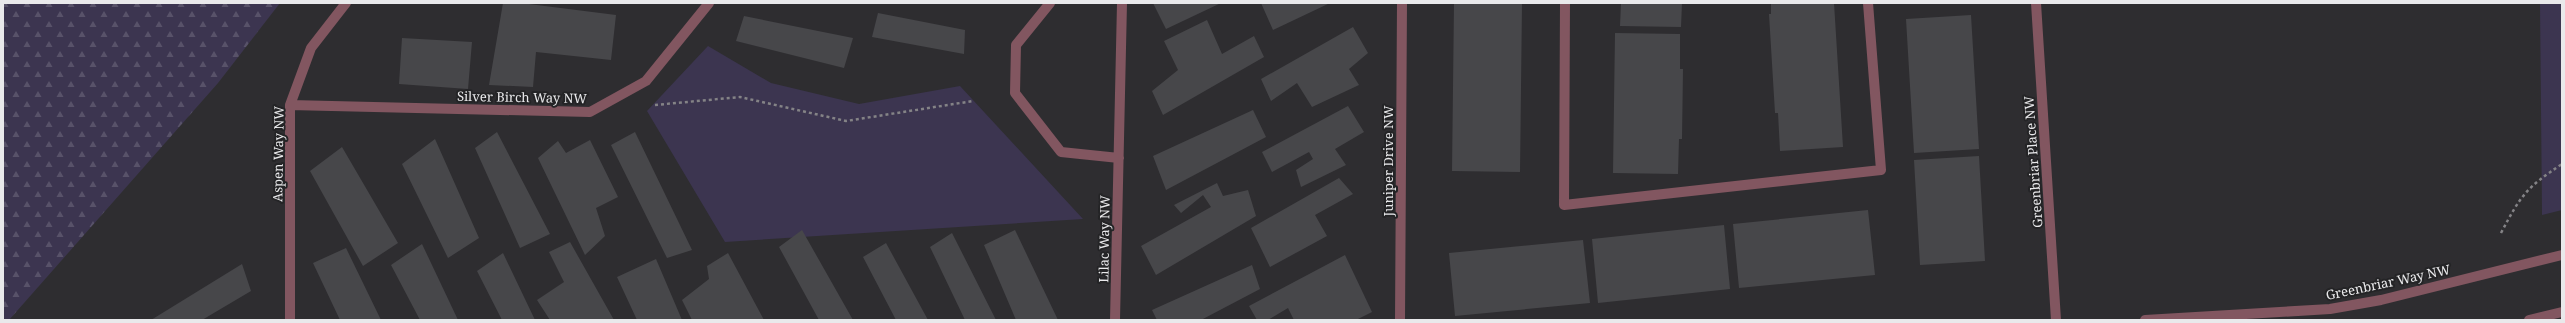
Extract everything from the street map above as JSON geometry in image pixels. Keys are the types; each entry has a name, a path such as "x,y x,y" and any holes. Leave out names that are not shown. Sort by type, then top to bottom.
{"street":[{"name":"Aspen Way NW","path":"290,320 290,105 311,48 346,3"},
{"name":"Silver Birch Way NW","path":"290,105 590,112 646,81 709,3"},
{"path":"1050,3 1016,45 1015,93 1061,152 1119,158"},
{"name":"Lilac Way NW","path":"1115,320 1122,3"},
{"name":"Juniper Drive NW","path":"1400,320 1402,3"},
{"path":"1565,3 1564,205 1881,170 1868,3"},
{"name":"Greenbriar Place NW","path":"2036,3 2056,320"},
{"name":"Greenbriar Way NW","path":"2145,320 2330,309 2380,300 2562,255"},
{"path":"2529,320 2562,312"}],"path":[{"path":"650,105 740,98 846,121 973,101"},
{"path":"2502,233 2521,196 2534,184 2562,164"}],"green space":[{"path":"3,3 280,3 218,83 9,320 3,320"},
{"path":"2540,3 2562,3 2562,210 2542,215"},
{"path":"708,46 771,83 859,104 960,86 1083,219 725,242 647,111"}],"building":[{"path":"503,3 521,3 616,15 611,60 536,52 533,87 489,85"},
{"path":"1153,3 1221,3 1166,29"},
{"path":"1261,3 1330,3 1273,30"},
{"path":"1454,3 1522,3 1520,172 1452,171"},
{"path":"1621,3 1682,3 1681,27 1620,26"},
{"path":"1771,3 1834,3 1843,147 1780,151 1778,113 1775,113 1769,14 1771,14"},
{"path":"878,13 965,30 964,54 872,37"},
{"path":"1971,15 1979,149 1914,153 1906,19"},
{"path":"744,16 853,38 844,68 736,41"},
{"path":"1207,20 1222,54 1254,36 1264,57 1163,115 1152,91 1178,70 1164,41"},
{"path":"1353,27 1368,53 1349,69 1359,85 1312,107 1297,83 1271,101 1261,79"},
{"path":"1615,33 1680,34 1680,69 1683,69 1682,139 1679,139 1678,174 1613,173"},
{"path":"402,38 472,42 468,89 399,84"},
{"path":"1348,106 1364,132 1335,149 1346,165 1301,187 1296,170 1313,159 1309,152 1272,172 1262,152"},
{"path":"1253,110 1266,137 1166,190 1153,156"},
{"path":"497,132 550,234 520,248 475,148"},
{"path":"635,132 692,250 667,258 611,145"},
{"path":"435,139 479,238 448,258 402,164"},
{"path":"590,140 618,197 596,208 605,236 585,255 538,158 558,141 566,153"},
{"path":"342,147 398,243 363,266 310,171"},
{"path":"1979,156 1985,261 1920,265 1914,160"},
{"path":"1339,178 1353,194 1315,215 1327,236 1270,267 1251,228"},
{"path":"1217,183 1223,196 1248,190 1256,216 1156,275 1141,246 1211,207 1203,195 1181,213 1174,205"},
{"path":"1868,210 1875,275 1739,288 1733,224"},
{"path":"1724,225 1730,289 1598,303 1592,239"},
{"path":"802,230 853,320 819,320 779,247"},
{"path":"1015,230 1058,320 1016,320 984,245"},
{"path":"952,233 996,320 965,320 930,247"},
{"path":"1583,240 1590,303 1455,316 1449,253"},
{"path":"570,242 614,320 550,320 537,300 564,282 549,252"},
{"path":"886,243 928,320 896,320 863,257"},
{"path":"422,244 458,320 420,320 391,265"},
{"path":"346,248 381,320 340,320 313,263"},
{"path":"503,253 535,320 502,320 477,271"},
{"path":"728,253 764,320 692,320 682,300 709,279 707,266"},
{"path":"1345,255 1372,312 1356,320 1294,320 1288,308 1268,320 1257,320 1249,306"},
{"path":"656,259 682,320 637,320 617,277"},
{"path":"242,264 251,291 202,320 151,320"},
{"path":"1252,265 1260,289 1201,320 1157,320 1152,310"}]}
